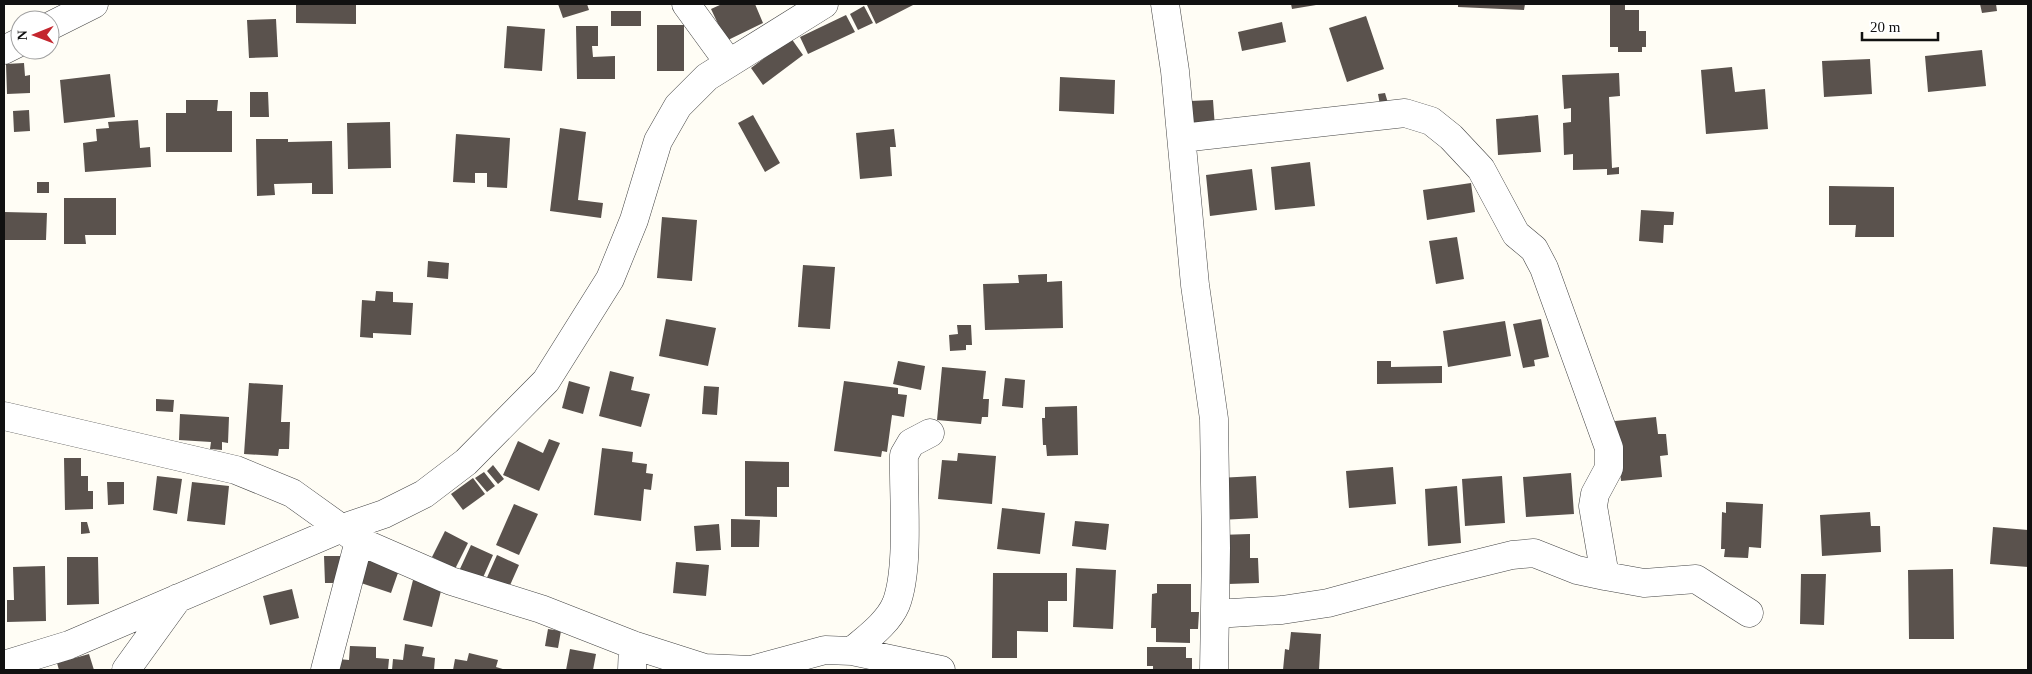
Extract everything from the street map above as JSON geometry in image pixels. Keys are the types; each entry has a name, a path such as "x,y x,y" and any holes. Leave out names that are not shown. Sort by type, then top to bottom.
{"street":[{"path":"60,21 94,4"},
{"path":"686,4 728,63"},
{"path":"4,666 69,644 178,598 350,535 384,514 424,494 466,462 546,382 610,279 634,220 658,141 678,106 707,78 728,63 824,4"},
{"path":"1165,4 1182,138 1194,286 1214,419 1214,670"},
{"path":"1182,138 1404,112 1431,121 1452,136 1481,169 1516,234 1534,249 1544,268 1609,448 1609,468 1595,494 1592,506 1602,551 1605,576"},
{"path":"4,416 236,470 292,492 350,535 451,581 540,609 633,658 705,668 751,670 825,650 852,651 941,670"},
{"path":"852,651 876,630 895,605 903,578 904,455 911,444 930,433"},
{"path":"325,670 350,535"},
{"path":"1214,614 1282,610 1328,603 1512,555 1534,553 1577,570 1644,583 1696,579 1749,613"},
{"path":"126,670 178,598"}],"building":[{"path":"296,4 356,4 356,24 296,23"},
{"path":"558,4 587,4 589,10 563,18"},
{"path":"722,4 755,4 763,23 726,41 711,9"},
{"path":"915,4 876,24 867,5"},
{"path":"1291,4 1316,4 1316,5 1292,9"},
{"path":"1458,4 1525,4 1524,10 1458,7"},
{"path":"1610,4 1625,4 1625,10 1639,10 1639,31 1646,31 1646,47 1642,47 1642,52 1618,52 1618,47 1610,47"},
{"path":"1980,4 1996,4 1997,11 1982,13"},
{"path":"864,6 873,23 858,30 850,14"},
{"path":"611,11 641,11 641,26 611,26"},
{"path":"846,15 855,32 808,54 800,37"},
{"path":"1366,16 1384,69 1347,82 1329,28"},
{"path":"276,19 278,57 249,58 247,20"},
{"path":"1282,22 1286,42 1242,51 1238,32"},
{"path":"657,25 684,25 684,71 657,71"},
{"path":"507,26 545,29 542,71 504,68"},
{"path":"576,26 598,26 598,46 592,46 593,57 615,56 615,79 577,79"},
{"path":"791,38 803,55 763,85 751,68"},
{"path":"1982,50 1986,86 1928,92 1925,56"},
{"path":"1870,59 1872,94 1824,97 1822,61"},
{"path":"24,63 25,76 30,75 30,93 7,94 6,64"},
{"path":"1732,67 1735,92 1765,89 1768,129 1706,134 1701,70"},
{"path":"1619,73 1620,96 1609,97 1612,168 1619,167 1619,174 1607,175 1607,169 1573,170 1573,154 1564,155 1563,123 1571,122 1571,108 1564,109 1562,75"},
{"path":"110,74 115,117 64,123 60,80"},
{"path":"1060,77 1115,80 1114,114 1059,111"},
{"path":"250,92 268,92 269,117 250,117"},
{"path":"1385,93 1388,103 1380,105 1378,94"},
{"path":"186,100 218,100 217,111 232,111 232,152 166,152 166,113 186,113"},
{"path":"1213,100 1215,128 1191,130 1190,101"},
{"path":"29,110 30,131 14,132 13,111"},
{"path":"753,115 780,163 765,172 738,123"},
{"path":"1538,115 1541,152 1498,155 1496,119"},
{"path":"138,120 140,148 150,147 151,167 85,172 83,143 97,141 96,129 109,128 108,122"},
{"path":"390,122 391,168 348,169 347,123"},
{"path":"560,128 586,132 578,200 603,203 601,218 550,211"},
{"path":"894,129 896,147 890,147 892,176 860,179 856,133"},
{"path":"456,134 510,138 507,188 487,187 487,173 475,173 475,183 453,182"},
{"path":"256,139 288,139 288,142 332,141 333,194 312,194 312,183 274,184 275,195 257,196"},
{"path":"1310,162 1315,206 1275,210 1271,167"},
{"path":"1252,169 1257,210 1210,216 1206,175"},
{"path":"37,182 49,182 49,193 37,193"},
{"path":"1471,183 1475,212 1427,220 1423,190"},
{"path":"1829,186 1894,187 1894,237 1855,237 1856,225 1829,225"},
{"path":"64,198 116,198 116,235 85,235 86,244 64,244"},
{"path":"1641,210 1674,212 1673,225 1664,225 1663,243 1639,241"},
{"path":"4,212 47,213 46,240 4,240"},
{"path":"662,217 697,220 692,281 657,278"},
{"path":"1457,237 1464,279 1436,284 1429,241"},
{"path":"428,261 449,263 448,279 427,277"},
{"path":"803,265 835,267 830,329 798,327"},
{"path":"1047,274 1047,282 1062,281 1063,328 985,330 983,284 1019,283 1018,275"},
{"path":"376,291 393,292 393,302 413,303 411,335 373,333 373,338 360,337 362,300 375,301"},
{"path":"666,319 716,328 708,366 659,356"},
{"path":"1541,319 1549,357 1534,360 1535,366 1523,368 1513,324"},
{"path":"1505,321 1511,356 1448,367 1443,331"},
{"path":"957,325 971,325 972,345 966,345 966,350 950,351 949,335 958,334"},
{"path":"898,361 925,366 921,390 893,384"},
{"path":"1377,361 1391,361 1391,367 1442,366 1442,383 1377,384"},
{"path":"942,367 986,371 983,399 989,399 988,417 982,417 981,424 937,420"},
{"path":"610,371 634,377 631,390 650,394 641,427 599,416"},
{"path":"1005,378 1025,380 1023,408 1002,406"},
{"path":"569,381 590,387 583,414 562,408"},
{"path":"844,381 898,388 898,394 907,395 904,417 892,415 887,452 882,451 881,457 834,451"},
{"path":"249,383 283,385 281,422 290,422 289,449 279,449 278,456 244,454"},
{"path":"704,386 719,387 717,415 702,414"},
{"path":"156,399 174,400 173,412 156,411"},
{"path":"1077,406 1078,455 1047,456 1046,445 1043,445 1042,418 1045,418 1045,407"},
{"path":"180,414 229,417 228,443 222,442 222,450 210,449 211,442 179,440"},
{"path":"1656,417 1658,434 1666,434 1668,455 1660,456 1662,477 1621,481 1615,421"},
{"path":"549,439 560,443 539,491 503,475 518,441 543,453"},
{"path":"602,448 633,452 632,462 647,464 646,473 653,474 651,490 644,489 641,521 594,515"},
{"path":"958,453 996,456 992,504 938,499 942,460 957,461"},
{"path":"64,458 81,458 81,476 88,476 88,491 93,491 93,509 65,510"},
{"path":"745,461 789,462 789,487 777,487 777,517 745,516"},
{"path":"493,465 504,479 498,484 487,471"},
{"path":"1393,467 1396,504 1349,508 1346,471"},
{"path":"484,472 495,486 487,492 475,478"},
{"path":"1571,473 1574,514 1526,517 1523,477"},
{"path":"157,476 182,479 177,514 153,510"},
{"path":"1256,476 1258,518 1220,520 1218,478"},
{"path":"1502,476 1505,523 1465,526 1462,479"},
{"path":"473,478 485,494 463,510 451,494"},
{"path":"107,482 124,482 124,504 108,505"},
{"path":"192,482 229,486 225,525 187,521"},
{"path":"1457,486 1461,543 1428,546 1425,489"},
{"path":"1726,502 1763,504 1761,548 1749,547 1748,558 1724,557 1725,549 1721,549 1722,512 1726,513"},
{"path":"514,504 538,514 519,555 496,545"},
{"path":"1002,508 1045,513 1040,554 997,549"},
{"path":"1870,512 1871,526 1880,526 1881,552 1822,556 1820,515"},
{"path":"731,519 760,520 759,547 731,547"},
{"path":"1075,521 1109,524 1106,550 1072,546"},
{"path":"81,522 87,522 90,533 81,534"},
{"path":"719,524 721,550 696,551 694,526"},
{"path":"1993,527 2028,530 2028,567 1990,564"},
{"path":"445,531 468,543 455,569 432,557"},
{"path":"1250,534 1250,558 1258,558 1259,583 1228,584 1219,535"},
{"path":"471,545 493,555 481,582 459,571"},
{"path":"364,552 399,570 391,593 355,581"},
{"path":"497,555 519,565 507,592 485,582"},
{"path":"324,556 340,556 341,583 325,583"},
{"path":"67,557 98,557 99,604 67,605"},
{"path":"676,562 709,565 706,596 673,593"},
{"path":"45,566 46,621 7,622 7,600 14,600 13,567"},
{"path":"1076,568 1116,570 1113,629 1073,627"},
{"path":"1953,569 1954,639 1909,639 1908,570"},
{"path":"993,573 1067,573 1067,601 1048,601 1048,632 1017,631 1017,658 992,658"},
{"path":"1801,574 1826,574 1824,625 1800,624"},
{"path":"413,580 442,587 432,627 403,620"},
{"path":"1157,584 1191,584 1191,612 1199,612 1198,629 1190,629 1190,643 1156,642 1156,628 1151,628 1152,594 1157,593"},
{"path":"292,589 299,618 270,625 263,596"},
{"path":"548,629 561,631 558,648 545,646"},
{"path":"1291,632 1321,634 1319,670 1283,670 1285,649 1289,650"},
{"path":"405,644 424,647 422,656 435,658 434,670 392,670 393,659 403,660"},
{"path":"350,646 376,647 376,658 389,659 388,670 337,670 338,659 349,660"},
{"path":"1147,647 1186,647 1186,658 1192,658 1192,670 1153,670 1153,666 1147,666"},
{"path":"570,649 596,654 593,670 566,670"},
{"path":"469,653 498,660 496,667 506,670 453,670 455,659 467,661"},
{"path":"89,654 94,670 59,670 57,663"}]}
